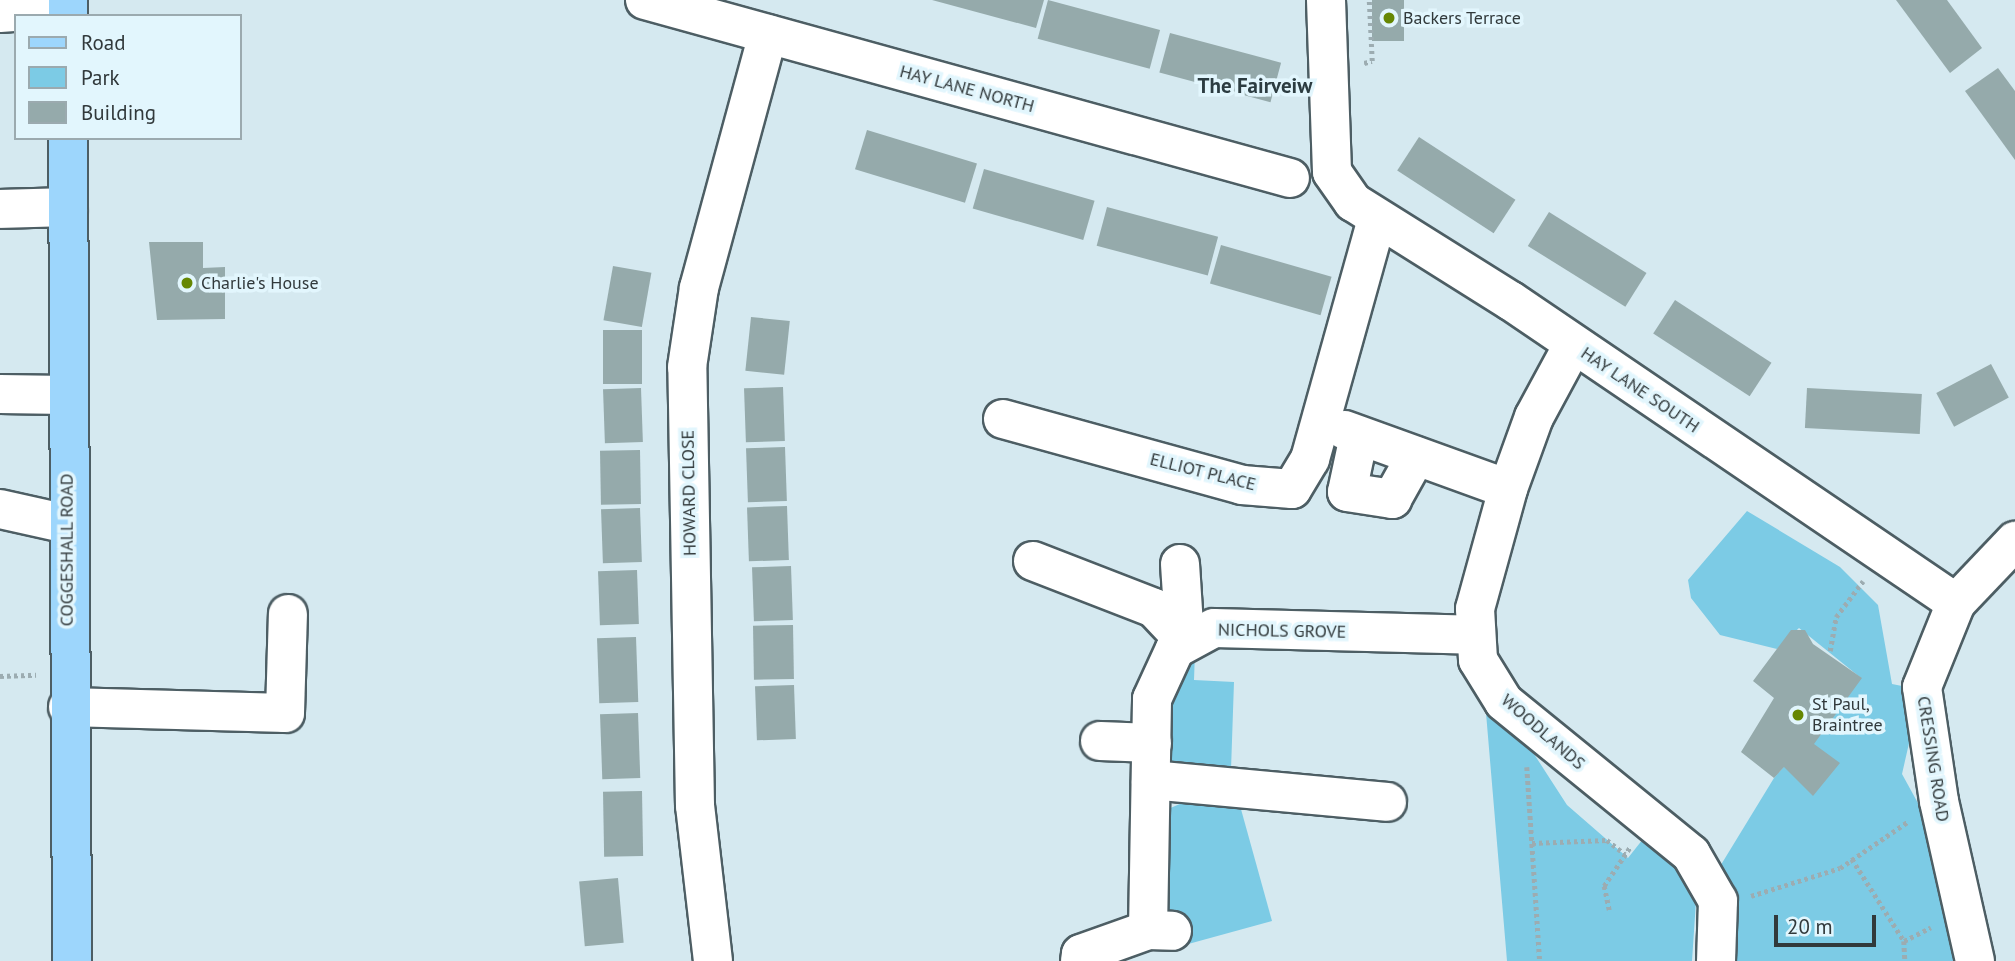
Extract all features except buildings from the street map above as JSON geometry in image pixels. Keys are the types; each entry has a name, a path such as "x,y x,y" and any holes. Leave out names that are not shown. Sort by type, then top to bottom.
{"main road":[{"name":"COGGESHALL ROAD","path":"68,140 67,524 72,961"}],"street":[{"name":"HAY LANE NORTH","path":"645,0 1290,178"},
{"name":"HAY LANE SOUTH","path":"1326,0 1332,172 1346,195 1377,219 1573,345 1956,603"},
{"path":"0,13 68,8"},
{"name":"HOWARD CLOSE","path":"713,961 695,806 687,366 699,288 768,34"},
{"path":"0,209 68,207"},
{"name":"ELLIOT PLACE","path":"1003,419 1242,485 1292,489 1310,459 1377,219"},
{"path":"1473,635 1508,489 1534,417 1573,345"},
{"path":"0,394 67,395"},
{"path":"1416,456 1392,499 1347,492 1352,433 1508,489"},
{"path":"0,509 67,524"},
{"name":"CRESSING ROAD","path":"1975,961 1939,801 1922,687 1956,603 2015,541"},
{"path":"1033,561 1154,608 1185,641"},
{"path":"1080,961 1081,954 1160,931 1151,780 1152,743 1157,679 1185,641 1180,564"},
{"path":"68,707 285,712 289,614"},
{"name":"NICHOLS GROVE","path":"1185,641 1214,628 1473,635"},
{"name":"WOODLANDS","path":"1473,635 1488,682 1523,718 1704,870 1718,901 1716,961"},
{"path":"1100,741 1152,743"},
{"path":"1151,780 1387,802"}],"path":[{"path":"1830,651 1836,617 1848,596 1888,556"},
{"path":"1523,718 1540,961"},
{"path":"1738,901 1852,859 1939,801"},
{"path":"1609,910 1604,886 1650,822"},
{"path":"1532,843 1607,840 1625,854"},
{"path":"1852,859 1904,942 1905,961"},
{"path":"1904,942 1963,909"}],"green space":[{"path":"1747,511 1840,567 1878,605 1892,684 1912,688 1915,717 1902,774 1919,805 1955,961 1730,961 1738,901 1719,868 1774,778 1861,678 1799,628 1777,649 1720,635 1691,598 1688,580"},
{"path":"1195,652 1194,680 1234,682 1231,770 1169,763 1167,687"},
{"path":"1486,713 1534,754 1567,805 1628,858 1643,839 1676,867 1696,901 1692,961 1507,961"},
{"path":"1187,801 1239,802 1272,921 1181,946 1157,917 1168,809"}],"place":[{"name":"Backers Terrace","path":"1389,18"},
{"name":"Charlie's House","path":"187,283"},
{"name":"St Paul, Braintree","path":"1798,715"}],"district":[{"name":"The Fairveiw","path":"1255,86"}]}
